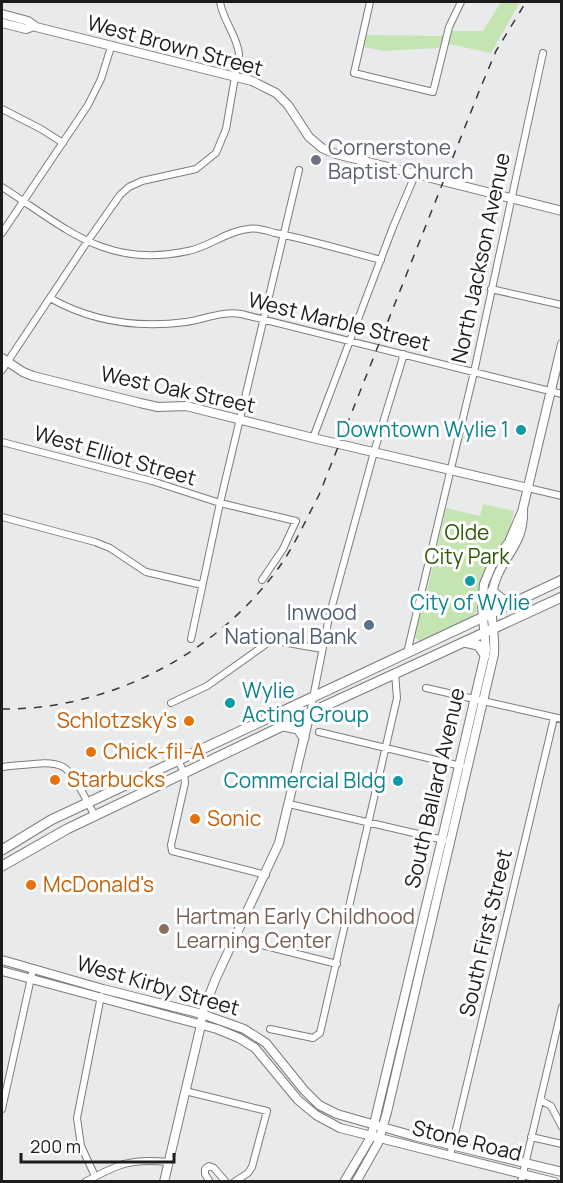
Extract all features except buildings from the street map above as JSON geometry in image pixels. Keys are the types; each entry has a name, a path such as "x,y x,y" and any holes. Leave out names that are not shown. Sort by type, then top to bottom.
{"main road":[{"name":"West Brown Street","path":"2,14 28,21 34,26 111,47 252,81 276,93 288,105 309,137 322,148 336,154 561,211"},
{"name":"West Brown Street","path":"2,23 26,29 34,26"},
{"name":"South Ballard Avenue","path":"478,700 494,654 482,598 486,579 492,565 509,542 523,508 561,344"},
{"name":"South Ballard Avenue","path":"487,615 498,574 512,553 519,537 524,518 523,508"},
{"path":"2,850 51,820 88,802 561,580"},
{"path":"492,591 503,600 515,602"},
{"path":"2,866 52,837 184,773 561,597"},
{"name":"South Ballard Avenue","path":"356,1182 379,1126 478,700 489,631"},
{"path":"464,642 478,645 485,655"},
{"path":"284,726 298,729 304,738"},
{"name":"West Kirby Street","path":"2,960 239,1038 255,1048 298,1100 316,1115 340,1128 376,1138"},
{"name":"West Kirby Street","path":"2,971 202,1014 244,1029 266,1043 319,1105 337,1114 379,1126"},
{"name":"Stone Road","path":"379,1126 561,1172"},
{"name":"South Ballard Avenue","path":"344,1182 376,1138"},
{"name":"Stone Road","path":"376,1138 450,1155 522,1178 554,1182"}],"street":[{"path":"2,370 4,360 50,298 120,195 129,187 142,181 196,169 216,153 226,129 239,60 238,47 225,22 220,2"},
{"path":"368,2 354,73 433,92 449,27 461,2"},
{"path":"2,233 63,143 98,85 111,47"},
{"name":"North Jackson Avenue","path":"406,653 474,372 543,53"},
{"path":"2,109 63,143"},
{"path":"190,639 299,170"},
{"path":"313,438 415,175"},
{"path":"2,186 87,242 115,251 150,255 190,251 248,228 284,234 381,260"},
{"path":"491,289 561,305"},
{"name":"West Marble Street","path":"50,298 66,307 97,317 132,324 185,322 232,312 561,394"},
{"path":"164,1182 202,1014 234,938 266,875 279,843 314,696 329,617 374,452 404,354"},
{"name":"West Oak Street","path":"4,360 22,372 33,376 140,404 158,407 186,406 528,488"},
{"name":"West Elliot Street","path":"2,442 152,481 220,503 296,521 282,549 262,580"},
{"path":"528,488 561,496"},
{"path":"2,517 103,544 146,572 202,585"},
{"path":"171,703 207,686 269,642 278,641 322,649"},
{"path":"270,1029 313,1038 320,1033 397,698 395,673"},
{"path":"426,688 558,718"},
{"name":"South First Street","path":"450,1155 558,718"},
{"path":"319,732 463,767"},
{"path":"178,760 184,773 185,783 171,845 172,851 266,875"},
{"path":"2,767 48,762 63,765 76,779 95,816"},
{"path":"289,804 446,840"},
{"path":"234,938 337,964"},
{"path":"2,1109 33,969"},
{"path":"95,1176 81,1146 77,1118 102,993"},
{"path":"522,1178 560,1024 561,1007"},
{"path":"185,1091 267,1111 252,1167 248,1173 234,1182"},
{"path":"540,1100 551,1106 561,1127"},
{"path":"531,1137 561,1144"},
{"path":"85,1182 113,1167 135,1160 168,1162"},
{"path":"210,1182 205,1174 205,1169 209,1166 214,1168 226,1182"}],"green space":[{"path":"501,2 520,2 491,53 449,44 437,48 384,51 363,47 365,35 440,36 453,31 483,31"},
{"name":"Olde City Park","path":"483,504 514,511 508,536 487,566 482,579 476,612 471,617 418,641 415,636 446,508 480,516"}],"railway":[{"path":"2,709 41,707 80,700 117,689 153,673 188,653 220,630 248,604 281,565 319,495 496,51 526,2"}],"place":[{"name":"Cornerstone Baptist Church","path":"316,160"},
{"name":"Downtown Wylie 1","path":"521,430"},
{"name":"City of Wylie","path":"470,581"},
{"name":"Inwood National Bank","path":"369,625"},
{"name":"Wylie Acting Group","path":"230,703"},
{"name":"Schlotzsky's","path":"189,721"},
{"name":"Chick-fil-A","path":"91,752"},
{"name":"Starbucks","path":"55,780"},
{"name":"Commercial Bldg","path":"398,781"},
{"name":"Sonic","path":"195,819"},
{"name":"McDonald's","path":"31,885"},
{"name":"Hartman Early Childhood Learning Center","path":"164,929"}]}
